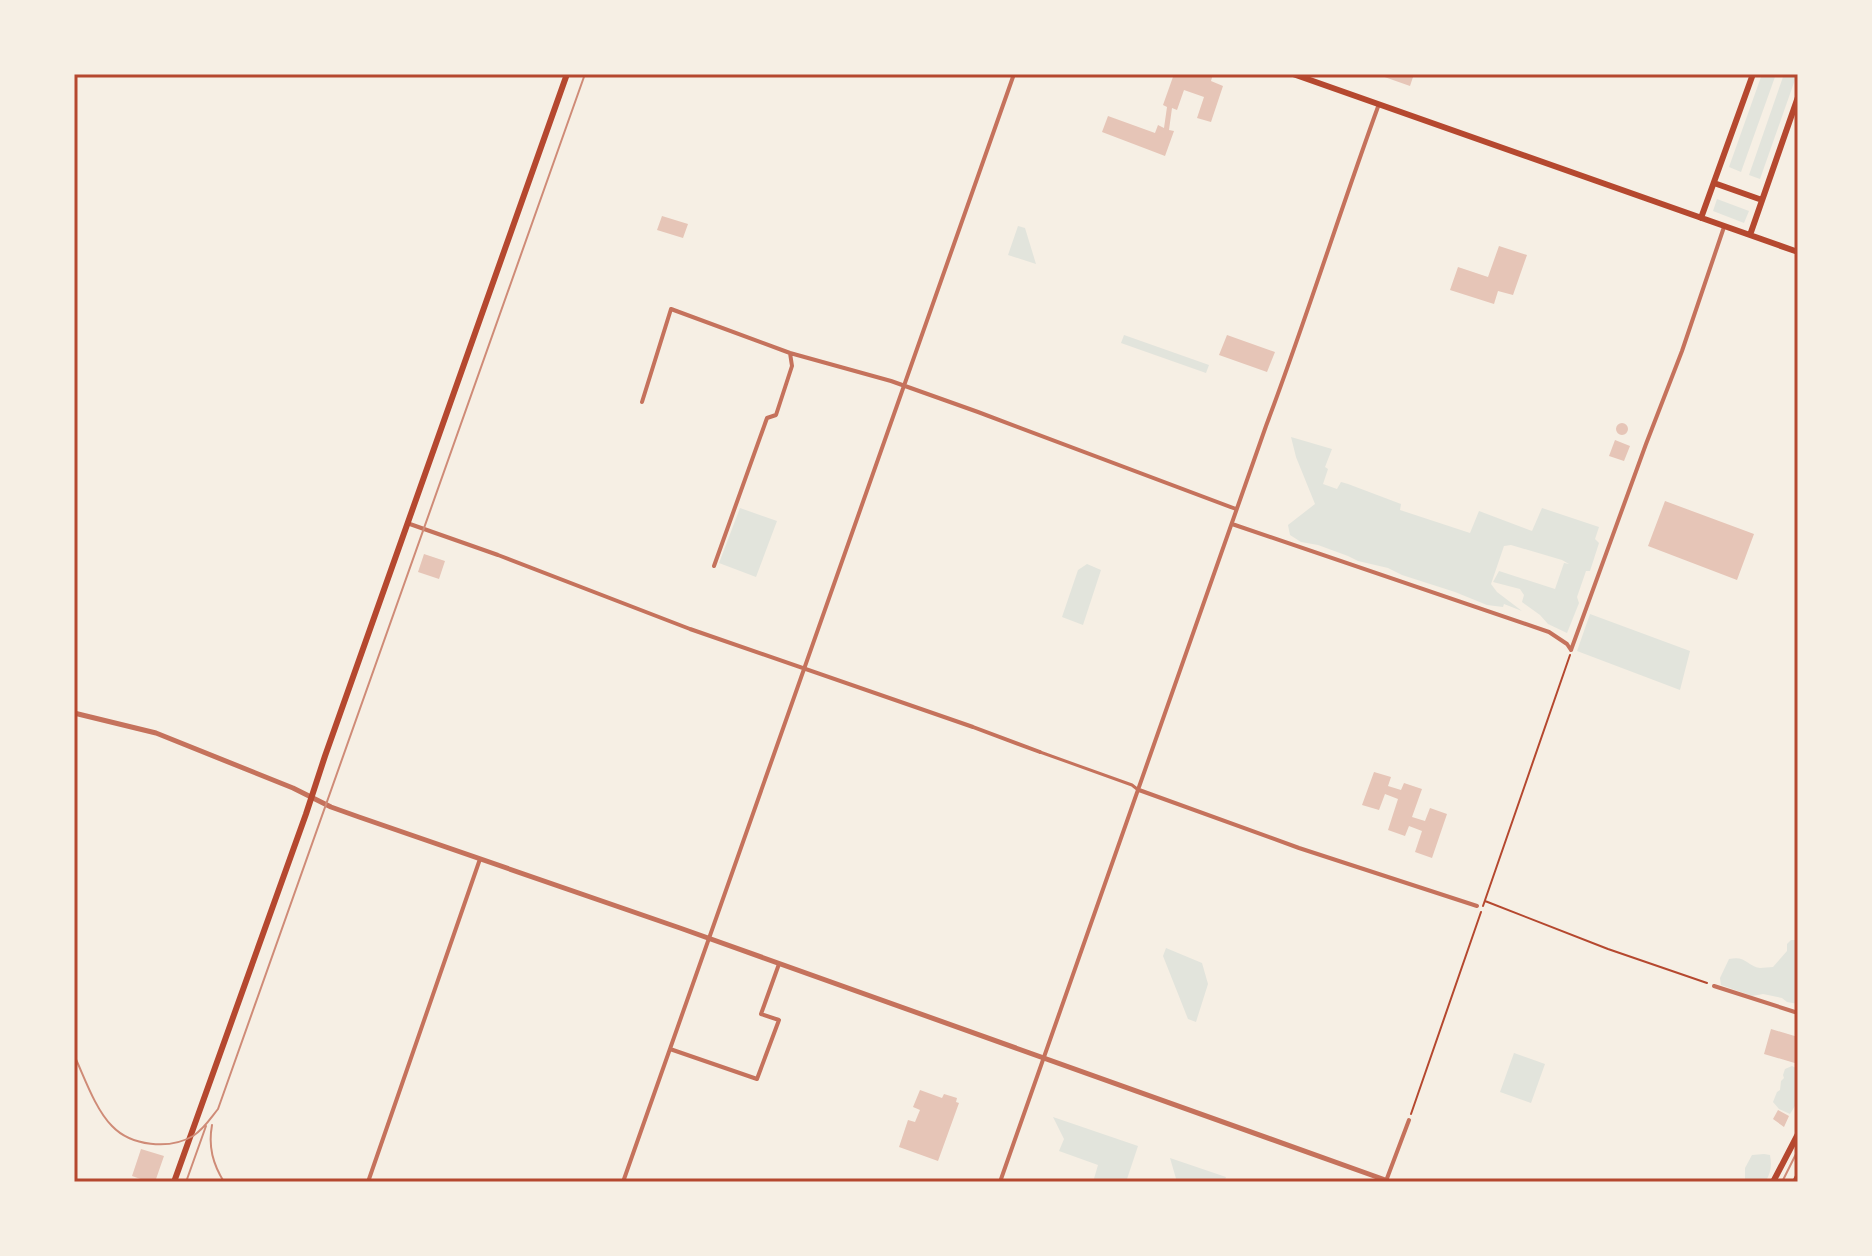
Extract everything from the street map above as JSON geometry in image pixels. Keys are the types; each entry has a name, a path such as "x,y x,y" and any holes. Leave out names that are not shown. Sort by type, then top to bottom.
{"main road":[{"path":"174,1182 567,74"},
{"path":"1293,74 1798,252"},
{"path":"1701,218 1753,74"},
{"path":"1750,235 1798,97"},
{"path":"1714,183 1762,200"},
{"path":"1773,1182 1798,1134"},
{"path":"1795,1182 1798,1176"}],"street":[{"path":"623,1182 1014,74"},
{"path":"1000,1182 1379,104"},
{"path":"1232,524 1549,632 1571,650 1682,351 1724,226"},
{"path":"642,402 671,309 790,353 904,386 1237,509"},
{"path":"714,566 767,418 776,415 792,366 790,353"},
{"path":"407,523 690,629 973,727 1288,844 1477,906"},
{"path":"74,713 156,733 359,817 1388,1181 1409,1120"},
{"path":"368,1182 480,859"},
{"path":"670,1049 757,1079 779,1020 761,1014 779,964"},
{"path":"1714,986 1798,1013"}],"path":[{"path":"1409,1120 1571,650"},
{"path":"1477,906 1485,900"},
{"path":"1485,900 1608,949 1714,986"}],"shaded area":[{"path":"1762,74 1776,74 1741,172 1729,167"},
{"path":"1784,74 1797,74 1760,179 1749,175"},
{"path":"1717,199 1749,211 1744,223 1713,211"},
{"path":"1018,226 1025,228 1036,264 1008,255"},
{"path":"1124,335 1209,365 1206,373 1121,343"},
{"path":"1291,437 1332,449 1323,484 1337,489 1341,482 1348,484 1401,504 1400,510 1470,533 1479,511 1532,531 1542,508 1599,527 1595,539 1599,543 1590,571 1586,571 1577,597 1579,603 1567,633 1548,624 1522,602 1524,595 1520,589 1493,582 1499,571 1555,589 1564,563 1569,564 1562,560 1511,545 1504,546 1491,584 1522,611 1504,604 1503,607 1487,605 1388,568 1301,542 1290,535 1288,525 1315,504"},
{"path":"740,508 777,521 756,577 719,563"},
{"path":"1087,564 1101,570 1083,625 1062,617 1078,570"},
{"path":"1590,614 1690,651 1680,690 1577,651"},
{"path":"1791,940 1798,940 1798,1004 1763,994 1752,996 1721,985 1720,978 1729,959 1739,958 1760,968 1773,967 1787,951"},
{"path":"1166,948 1202,963 1208,984 1196,1022 1188,1019 1163,956"},
{"path":"1514,1053 1545,1064 1531,1103 1500,1092"},
{"path":"1792,1066 1798,1069 1798,1101 1790,1114 1773,1102 1780,1090 1785,1069"},
{"path":"1053,1117 1138,1146 1126,1182 1093,1182 1098,1165 1059,1151 1064,1139"},
{"path":"1752,1155 1770,1155 1771,1163 1765,1182 1745,1182 1745,1168"},
{"path":"1170,1158 1226,1177 1224,1182 1177,1182"}],"building":[{"path":"1174,74 1213,74 1211,81 1223,86 1211,122 1197,118 1204,97 1184,90 1177,110 1172,108 1169,130 1174,131 1165,156 1102,132 1108,116 1155,133 1158,125 1164,128 1167,107 1163,105"},
{"path":"1376,74 1414,74 1410,86"},
{"path":"662,216 688,224 683,238 657,230"},
{"path":"1499,246 1527,255 1513,295 1498,291 1494,304 1450,290 1458,267 1488,277"},
{"path":"1227,335 1275,352 1267,372 1219,355"},
{"path":"1622,423 1628,429 1622,435 1616,429"},
{"path":"1615,440 1630,446 1624,461 1609,456"},
{"path":"1665,501 1754,534 1737,580 1648,546"},
{"path":"424,554 445,561 439,579 418,572"},
{"path":"1374,772 1391,777 1388,786 1401,790 1404,783 1422,789 1412,817 1425,821 1430,808 1447,814 1432,858 1415,852 1422,831 1409,826 1405,836 1388,830 1398,799 1385,794 1379,810 1362,805"},
{"path":"1771,1029 1798,1037 1798,1064 1764,1054"},
{"path":"920,1090 942,1098 944,1094 957,1098 956,1102 959,1103 938,1161 899,1147 908,1120 915,1122 920,1110 913,1107"},
{"path":"1778,1110 1789,1116 1784,1127 1773,1119"},
{"path":"141,1149 164,1156 155,1182 132,1176"}],"tram line":[{"path":"74,1055 100,1111 112,1126 129,1138 151,1144 183,1140 200,1130 218,1109 585,74"},
{"path":"212,1125 212,1155 224,1182"},
{"path":"186,1182 206,1126"},
{"path":"1782,1182 1798,1150"}]}
